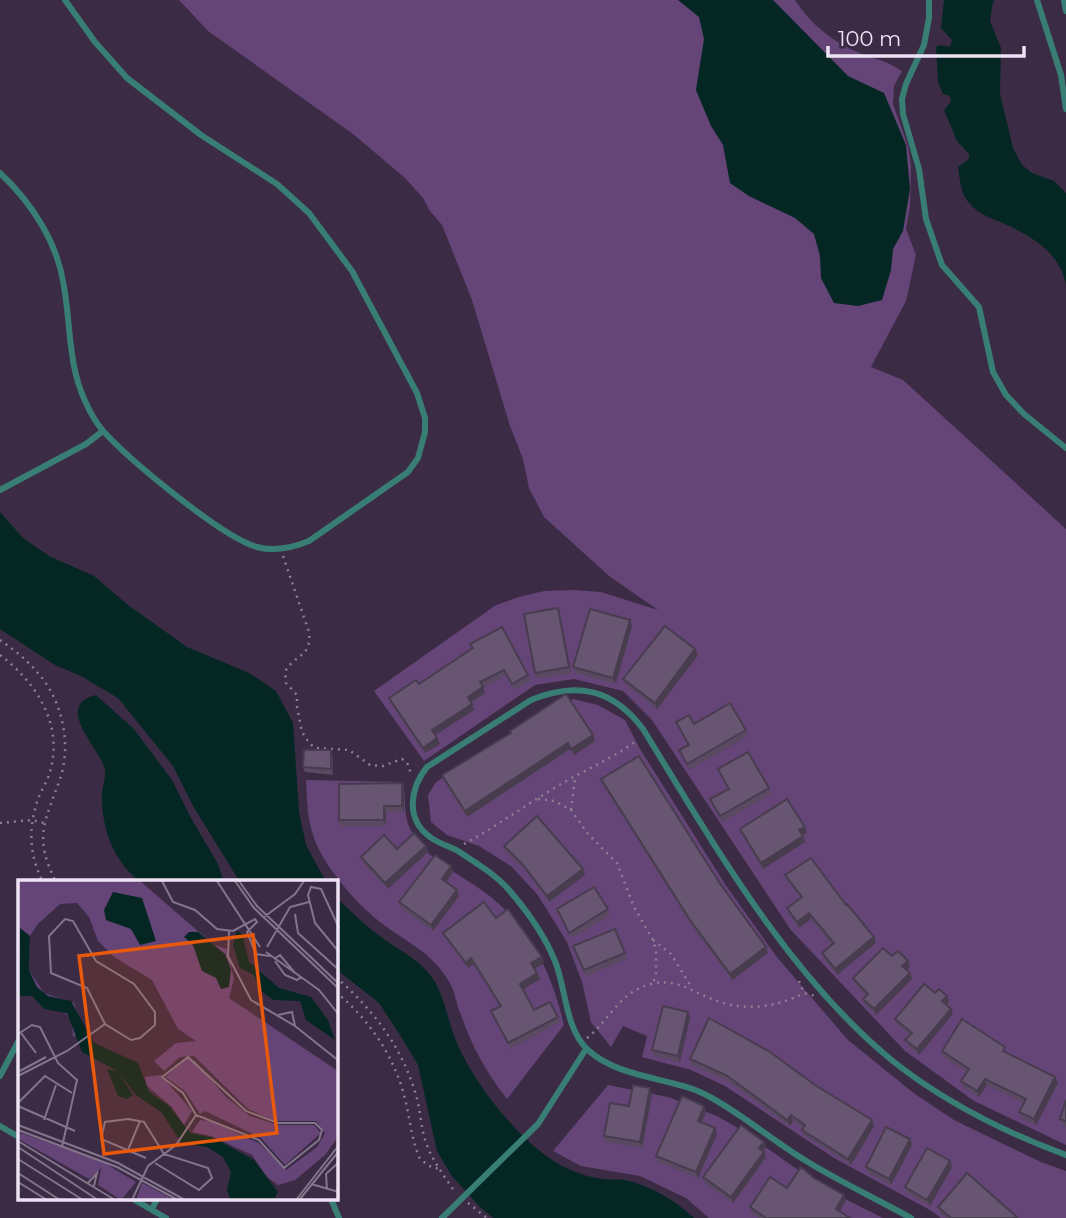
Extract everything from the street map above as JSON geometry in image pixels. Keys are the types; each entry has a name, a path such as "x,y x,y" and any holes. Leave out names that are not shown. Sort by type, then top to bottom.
{"lane":[{"path":"0,173 24,198 52,247 64,285 73,367 86,403 103,431 172,490 236,537 259,548 281,550 309,541 408,472 418,458 425,432 422,406 340,252 309,213 277,184 182,122 127,78 95,42 65,0"},
{"path":"929,0 924,45 902,99 903,114 917,159 926,219 942,265 979,307 993,372 1006,395 1024,414 1066,448"},
{"path":"1037,0 1061,75 1066,109"},
{"path":"1063,0 1066,11"},
{"path":"0,490 86,444 103,431"},
{"path":"911,1218 804,1159 709,1096 677,1083 622,1070 586,1049 571,1018 556,962 537,926 505,886 481,866 428,836 418,824 412,809 412,794 417,779 439,758 531,700 548,693 584,690 618,703 643,729 709,836 780,938 855,1026 894,1061 936,1092 980,1118 1066,1154"},
{"path":"0,1076 18,1042"},
{"path":"442,1218 538,1124 586,1049"},
{"path":"0,1126 18,1136"},
{"path":"135,1200 166,1218"},
{"path":"152,1209 156,1200"},
{"path":"331,1200 339,1218"}],"path":[{"path":"281,550 309,632 310,641 305,653 290,664 285,672 286,683 297,695 297,707 305,739 316,748 337,747 349,750 370,765 383,766 404,760 417,779"},
{"path":"0,640 38,673 54,697 63,724 65,751 61,777 44,822 43,844 48,866 55,880"},
{"path":"0,654 29,680 43,702 51,727 53,750 50,774 32,820 31,845 42,880"},
{"path":"454,849 635,742"},
{"path":"571,810 576,777"},
{"path":"538,799 555,801 571,810 588,834 617,863 634,907 653,940 657,962 653,984"},
{"path":"0,823 32,820 44,822"},
{"path":"653,940 671,954 693,988"},
{"path":"338,979 362,1000 385,1029 403,1060 416,1093 427,1145 455,1192"},
{"path":"582,1042 603,1023 620,1002 630,994 653,984 673,983 693,988 718,1001 749,1007 778,1004 804,993"},
{"path":"338,994 355,1008 377,1035 394,1065 405,1096 420,1159 439,1169"},
{"path":"466,1202 487,1218"}],"shaded area":[{"path":"179,0 795,0 808,17 833,39 902,71 894,86 893,104 908,146 911,166 910,206 906,229 916,255 906,301 871,367 903,380 1066,529 1066,1145 974,1101 905,1051 790,929 652,720 623,691 574,679 535,685 424,761 374,691 496,605 544,591 573,590 601,592 658,610 609,576 544,517 529,488 523,459 510,426 472,300 442,225 423,198 405,178 353,134 208,31"},
{"path":"678,0 773,0 848,76 884,93 906,145 910,189 903,231 893,249 891,270 882,300 858,306 834,303 821,278 820,256 814,234 795,218 749,196 730,183 723,145 711,126 696,90 704,39 699,17"},
{"path":"944,0 995,0 990,21 1001,48 1000,94 1013,148 1022,165 1032,173 1054,181 1066,193 1066,286 1059,265 1045,248 1027,235 977,211 964,195 958,167 969,159 969,154 957,141 944,110 951,102 950,96 943,94 938,82 936,47 950,47 952,40 941,28"},
{"path":"0,512 23,538 49,556 94,576 128,605 187,647 249,673 276,691 293,723 299,812 306,845 325,880 239,880 193,806 173,766 118,698 81,676 55,665 0,629"},
{"path":"96,695 134,729 172,780 218,864 223,880 139,880 123,864 106,830 102,805 105,770 78,718 78,708 84,701"},
{"path":"573,699 598,705 625,720 640,749 725,884 776,956 848,1040 915,1094 954,1120 1041,1162 1066,1171 1066,1218 941,1218 834,1158 725,1086 691,1070 642,1057 647,1036 623,1026 611,1047 591,1022 582,982 567,942 537,894 511,866 479,846 447,835 431,822 428,795 436,782"},
{"path":"306,780 403,782 406,818 410,829 425,850 487,894 527,936 546,969 564,1025 507,1099 475,1049 452,988 441,970 427,955 364,908 343,886 326,861 310,824"},
{"path":"338,899 367,926 429,973 440,993 455,1038 470,1069 491,1100 528,1141 571,1170 596,1178 625,1180 644,1186 679,1205 694,1218 493,1218 451,1175 437,1151 418,1065 379,1003 338,971"},
{"path":"608,1085 668,1097 717,1116 743,1131 825,1189 883,1218 709,1218 686,1198 640,1176 581,1166 553,1151"}],"building":[{"path":"558,608 569,667 535,673 524,614"},
{"path":"590,609 630,620 613,678 573,667"},
{"path":"665,626 695,649 655,703 623,679"},
{"path":"502,627 528,675 512,684 504,670 480,682 483,687 468,697 472,704 432,730 437,738 423,748 389,698 416,680 419,684 473,648 470,644"},
{"path":"566,694 593,735 571,749 568,743 465,811 442,775 511,733 510,731"},
{"path":"730,703 746,730 687,764 679,750 689,745 676,722 689,715 694,724"},
{"path":"304,750 331,750 331,769 303,767"},
{"path":"748,752 769,788 720,816 710,799 729,789 718,769"},
{"path":"639,756 719,882 766,947 730,974 690,920 601,779"},
{"path":"402,783 402,806 384,806 384,820 339,820 339,784"},
{"path":"787,799 805,827 799,830 803,836 761,863 740,829"},
{"path":"537,816 583,869 547,896 504,846"},
{"path":"414,833 426,846 385,883 361,857 384,835 397,849"},
{"path":"435,855 451,866 442,879 457,890 431,925 399,902"},
{"path":"811,858 874,937 835,969 822,953 834,943 809,913 797,922 787,908 802,897 785,875"},
{"path":"594,887 608,909 569,933 557,909"},
{"path":"484,902 496,918 508,909 542,957 531,963 537,973 520,984 534,1010 550,1002 558,1017 508,1043 491,1011 501,1006 471,958 466,963 443,933"},
{"path":"615,929 625,953 584,970 573,946"},
{"path":"883,948 892,956 898,951 908,961 902,966 910,973 874,1009 863,999 868,994 853,978"},
{"path":"924,984 935,993 939,989 947,996 942,1001 951,1009 917,1049 905,1040 912,1033 895,1019"},
{"path":"663,1006 688,1012 678,1056 652,1050"},
{"path":"709,1018 770,1052 815,1085 872,1120 848,1159 802,1130 805,1125 791,1115 787,1120 726,1075 690,1059"},
{"path":"962,1019 1005,1047 1003,1051 1055,1077 1034,1119 1019,1112 1026,1099 985,1079 977,1091 961,1081 969,1069 942,1051"},
{"path":"633,1085 650,1088 640,1142 604,1136 610,1103 629,1106"},
{"path":"682,1096 704,1106 698,1121 715,1128 696,1172 656,1156"},
{"path":"1066,1100 1066,1121 1060,1119"},
{"path":"741,1125 764,1142 759,1148 764,1152 731,1197 703,1177"},
{"path":"886,1127 910,1139 889,1179 866,1167"},
{"path":"927,1148 950,1161 927,1200 905,1187"},
{"path":"801,1167 814,1178 844,1195 836,1209 850,1218 766,1218 750,1207 770,1177 787,1188"},
{"path":"967,1173 1017,1217 951,1218 938,1207"}]}
